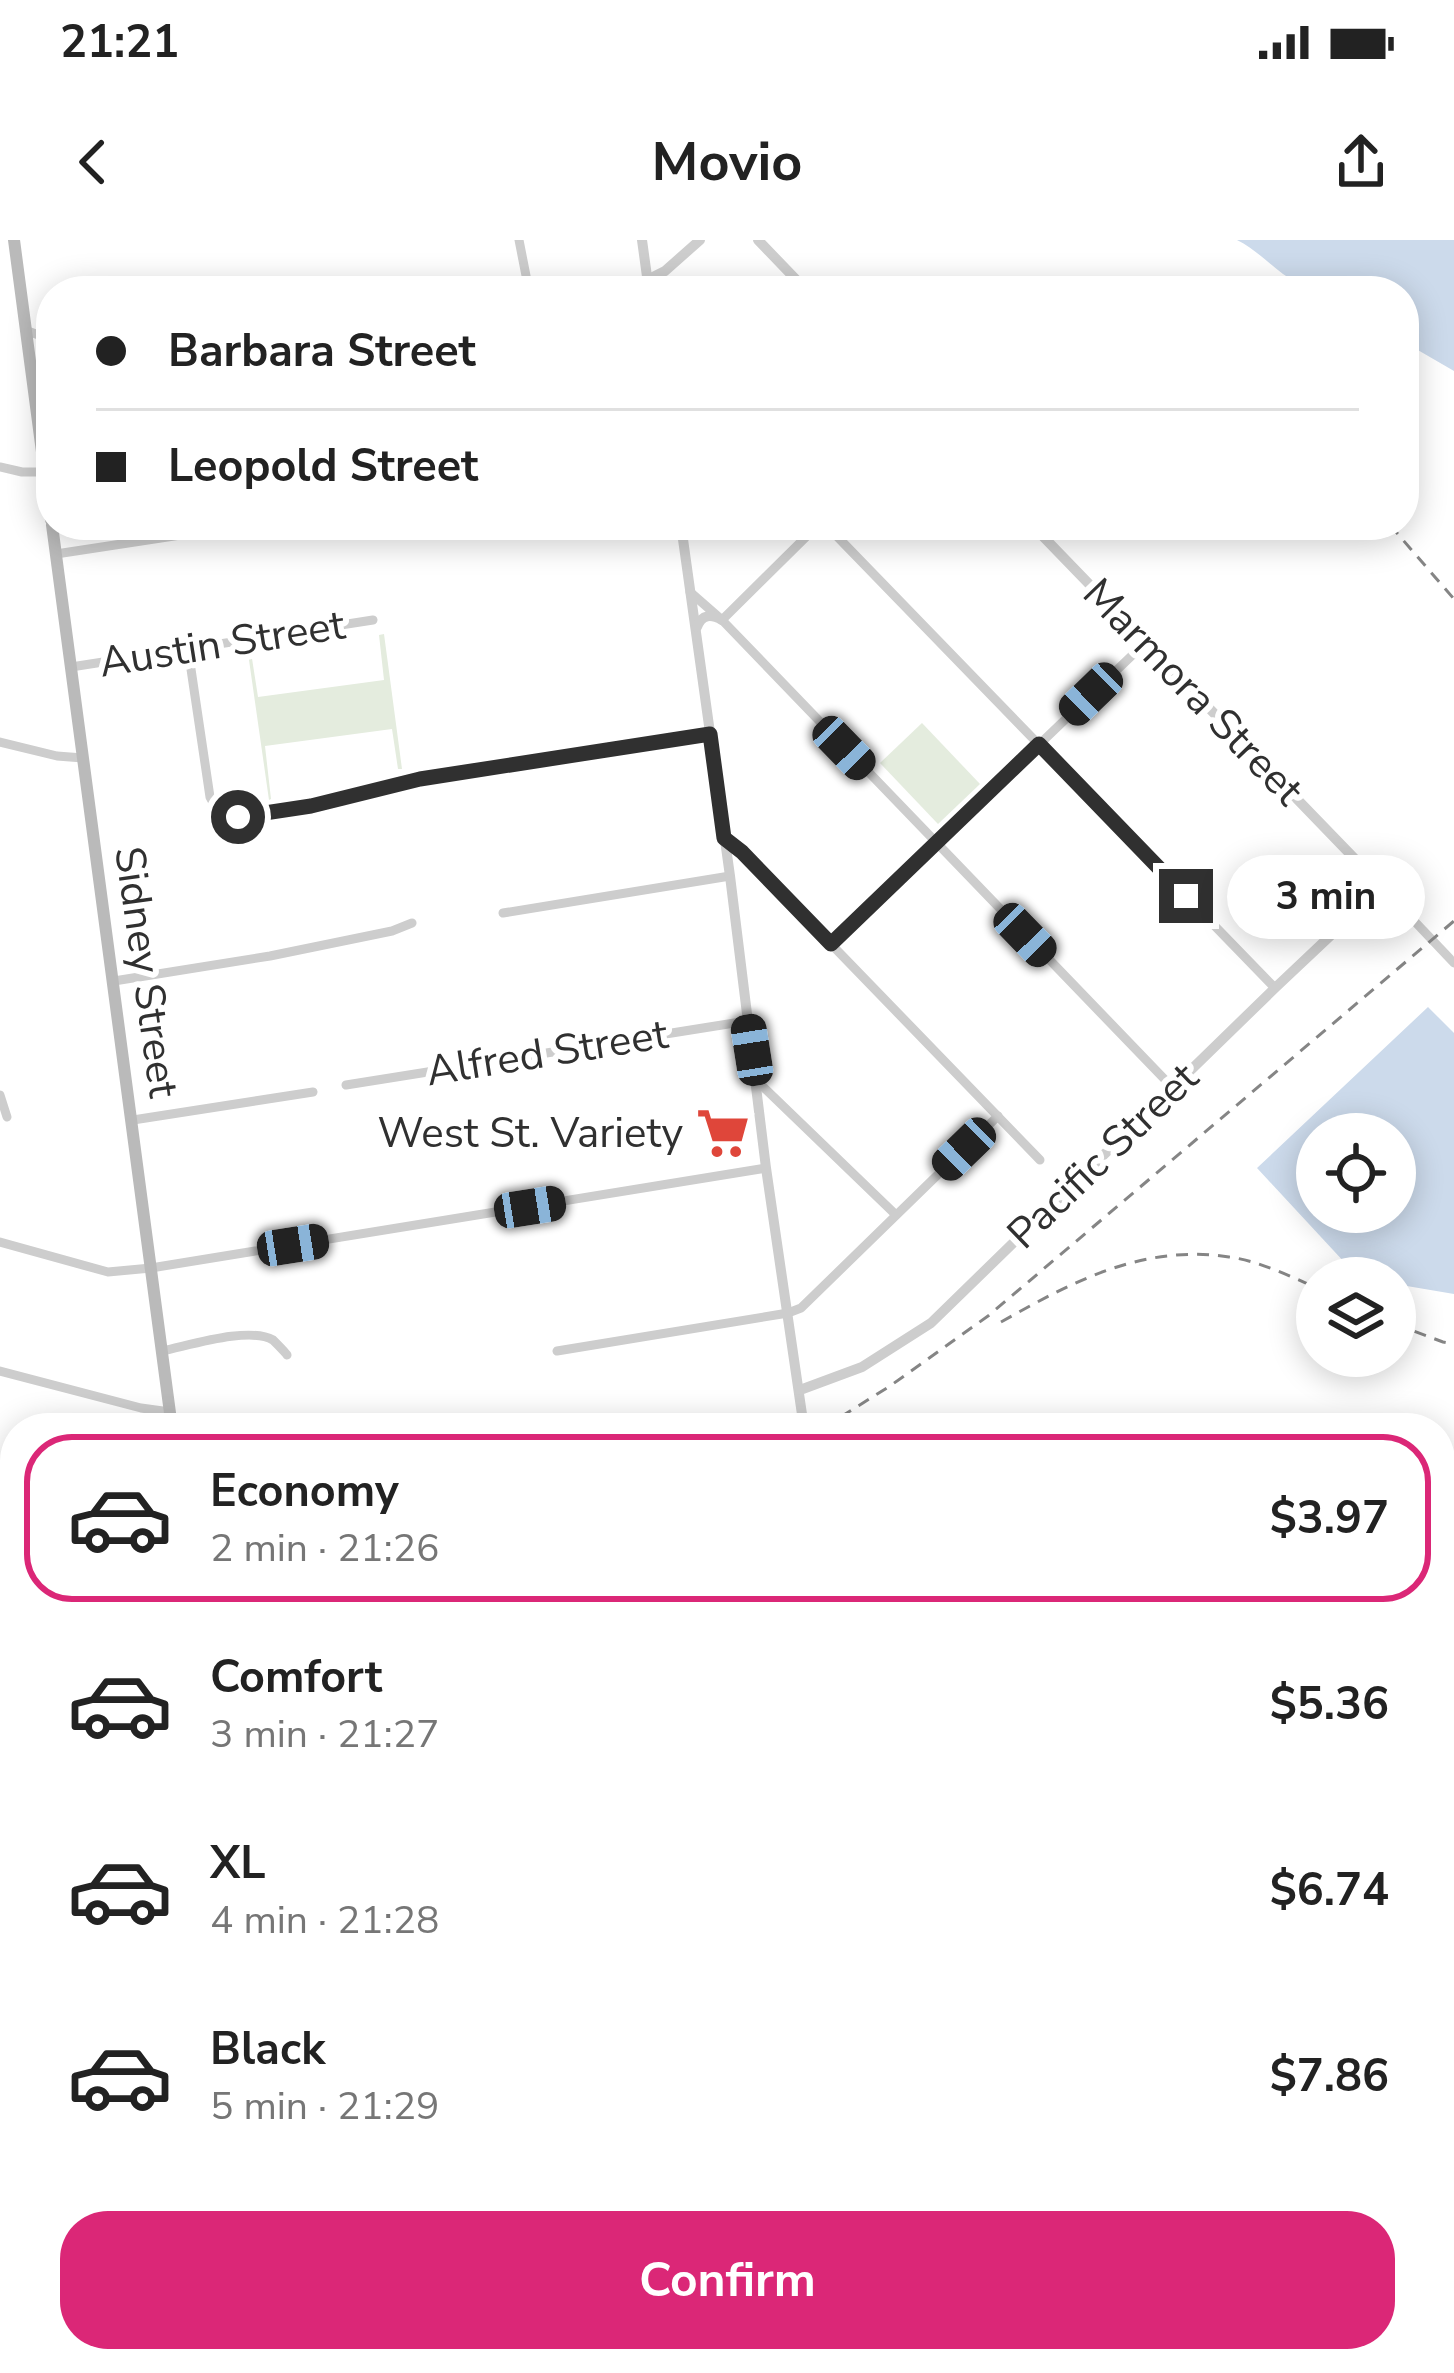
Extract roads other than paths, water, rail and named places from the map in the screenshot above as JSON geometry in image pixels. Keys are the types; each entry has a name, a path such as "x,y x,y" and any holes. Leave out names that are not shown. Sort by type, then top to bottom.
{"main road":[{"name":"Sidney Street","path":"14,240 36,409"},
{"name":"Sidney Street","path":"54,540 170,1412"}],"street":[{"path":"519,240 526,276"},
{"path":"642,240 647,276"},
{"path":"659,276 700,240"},
{"path":"758,240 793,276"},
{"path":"26,330 36,334"},
{"path":"0,467 36,472"},
{"path":"56,554 148,540"},
{"path":"683,540 802,1413"},
{"path":"722,620 806,540"},
{"path":"837,540 1275,988"},
{"name":"Marmora Street","path":"1046,540 1454,963"},
{"path":"690,592 1173,1088"},
{"path":"695,630 706,615 722,620"},
{"name":"Austin Street","path":"70,667 374,620"},
{"path":"831,944 1145,643"},
{"path":"188,649 209,797 225,815 311,806 420,779 710,734"},
{"path":"0,742 82,758"},
{"path":"724,838 1040,1160"},
{"path":"502,914 730,876"},
{"name":"Pacific Street","path":"800,1390 862,1366 931,1323 1382,887"},
{"path":"114,981 290,952 412,923"},
{"name":"Alfred Street","path":"346,1084 747,1021"},
{"path":"757,1080 895,1214"},
{"path":"133,1120 314,1092"},
{"path":"0,1095 7,1117"},
{"path":"557,1352 801,1308 998,1116"},
{"path":"0,1242 108,1272 152,1268 766,1168"},
{"path":"162,1351 261,1336 287,1354"},
{"path":"0,1371 170,1412"}],"water":[{"path":"1237,240 1454,240 1454,371 1419,351 1419,276 1286,276"},
{"path":"1428,1007 1454,1033 1454,1294 1416,1288 1416,1257 1340,1257 1317,1233 1416,1233 1416,1113 1315,1113"},
{"path":"1296,1131 1296,1210 1257,1168"}],"railway":[{"path":"1403,540 1454,599"},
{"path":"847,1413 988,1316 1454,921"},
{"path":"1001,1322 1110,1269 1167,1256 1241,1259 1296,1279"},
{"path":"1416,1332 1454,1344"}],"place":[{"name":"West St. Variety","path":"723,1133"}]}
